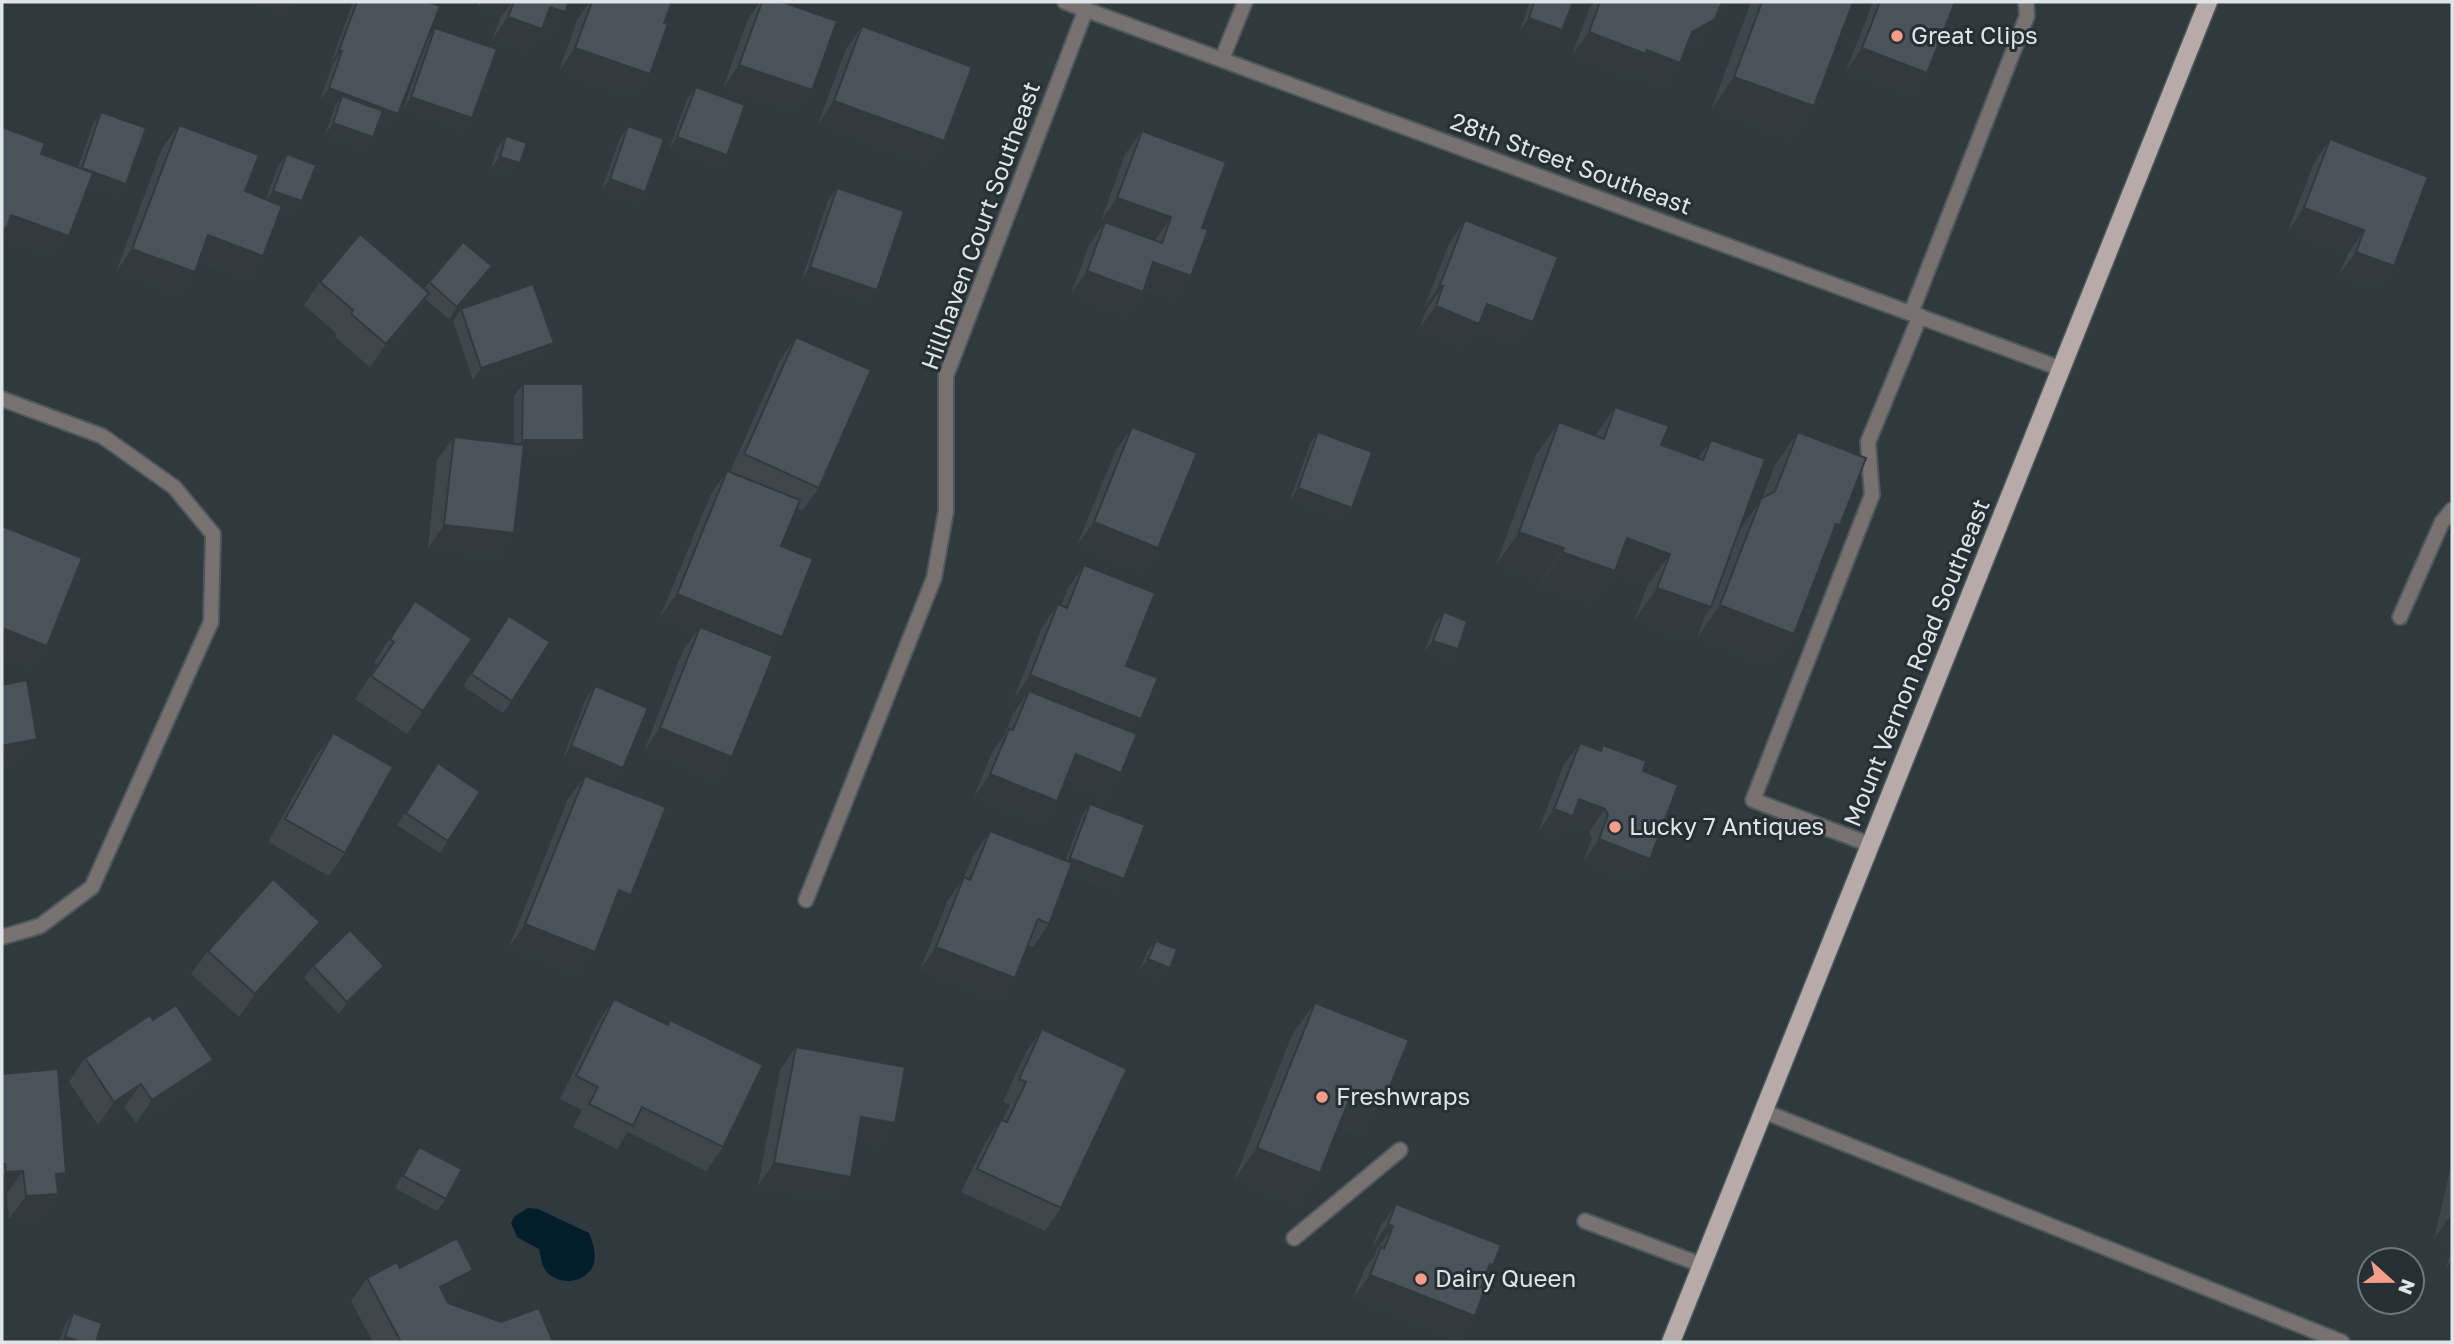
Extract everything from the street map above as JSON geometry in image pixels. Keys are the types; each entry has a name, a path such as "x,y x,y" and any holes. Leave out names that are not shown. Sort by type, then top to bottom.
{"main road":[{"name":"Mount Vernon Road Southeast","path":"1671,1342 2208,2"}],"street":[{"name":"28th Street Southeast","path":"1065,2 2062,369"},
{"path":"1222,60 1244,2"},
{"path":"1871,845 1754,800 1872,495 1868,442 2027,16 2026,2"},
{"name":"Hillhaven Court Southeast","path":"806,900 934,578 946,510 946,376 1086,9"},
{"path":"2,399 102,436 174,487 213,534 211,622 92,887 40,926 2,936"},
{"path":"2400,617 2442,522 2452,510"},
{"path":"1763,1111 2342,1342"},
{"path":"1294,1238 1400,1150"},
{"path":"1585,1221 1702,1265"}],"water":[{"path":"528,1208 538,1209 589,1233 595,1258 593,1266 585,1276 567,1281 555,1278 545,1269 539,1249 517,1237 511,1223 515,1216"}],"building":[{"path":"357,2 428,2 440,6 398,114 329,88 342,51 339,50"},
{"path":"514,2 569,2 565,12 550,7 542,29 508,17"},
{"path":"592,2 672,2 664,23 668,24 650,74 575,48"},
{"path":"762,2 782,2 837,21 812,90 739,65"},
{"path":"1534,2 1573,2 1562,30 1529,18"},
{"path":"1600,2 1722,2 1715,19 1692,32 1680,63 1647,50 1646,54 1589,32"},
{"path":"1762,2 1853,2 1814,106 1734,77"},
{"name":"Great Clips","path":"1880,2 1955,2 1927,73 1862,48"},
{"path":"862,26 972,67 944,141 834,101"},
{"path":"435,28 497,49 472,118 411,97"},
{"path":"696,87 745,105 727,155 677,137"},
{"path":"342,96 383,111 373,137 333,123"},
{"path":"101,112 146,128 126,184 82,168"},
{"path":"179,125 259,155 245,191 282,206 263,256 208,235 195,272 132,249"},
{"path":"628,126 664,139 645,192 610,179"},
{"path":"2,127 45,143 41,154 93,173 69,236 11,215 6,229 2,228"},
{"path":"1142,131 1226,162 1202,228 1208,230 1191,276 1153,262 1143,292 1087,271 1105,222 1162,243 1171,217 1117,198"},
{"path":"506,136 527,143 520,163 500,157"},
{"path":"2330,139 2428,177 2394,266 2356,252 2364,230 2304,208"},
{"path":"287,154 316,165 302,201 273,191"},
{"path":"837,188 904,211 877,290 810,267"},
{"path":"1465,220 1558,257 1533,322 1487,304 1479,324 1436,306 1443,286 1440,285"},
{"path":"360,234 429,293 386,344 351,314 353,310 320,282"},
{"path":"463,242 492,266 457,307 429,282"},
{"path":"533,284 554,343 481,368 461,309"},
{"path":"796,337 871,370 819,488 744,454"},
{"path":"523,384 583,384 584,440 522,440"},
{"path":"1615,407 1669,426 1661,445 1703,460 1711,440 1765,459 1711,607 1657,588 1670,554 1627,538 1615,571 1562,552 1564,548 1519,532 1559,422 1604,439"},
{"path":"1132,427 1197,453 1158,548 1094,522"},
{"path":"1318,432 1372,452 1352,508 1298,488"},
{"path":"1798,432 1866,458 1840,525 1836,524 1794,634 1720,605 1761,499 1775,491"},
{"path":"454,437 524,445 514,533 444,525"},
{"path":"727,471 800,500 781,546 813,559 782,637 677,594"},
{"path":"2,526 82,558 47,646 2,628"},
{"path":"1084,565 1155,593 1126,666 1158,678 1141,719 1030,675 1058,604 1067,608"},
{"path":"415,601 472,639 423,711 371,676 394,642 390,639"},
{"path":"1444,612 1467,621 1458,649 1433,641"},
{"path":"509,616 550,642 512,701 471,674"},
{"path":"700,627 773,656 732,757 660,728"},
{"path":"27,680 37,739 2,746 2,685"},
{"path":"595,686 648,708 623,768 571,746"},
{"path":"1029,691 1137,734 1121,773 1076,754 1057,801 990,774 1009,729 1013,730"},
{"path":"333,733 393,767 345,853 285,819"},
{"path":"1580,743 1601,751 1603,745 1646,761 1643,771 1678,785 1650,859 1599,839 1608,815 1605,809 1579,799 1573,816 1554,809"},
{"path":"438,763 480,792 448,841 406,813"},
{"path":"585,776 666,807 631,895 619,890 595,952 525,924"},
{"path":"1090,804 1145,825 1124,879 1070,858"},
{"path":"990,831 1072,863 1049,924 1038,919 1015,978 936,947 964,877 970,880"},
{"path":"273,879 320,922 255,994 208,951"},
{"path":"350,930 384,966 347,1002 313,966"},
{"path":"1156,941 1177,949 1170,968 1148,959"},
{"path":"614,999 668,1025 670,1020 763,1065 723,1147 642,1107 633,1126 589,1104 598,1087 576,1076"},
{"name":"Freshwraps","path":"1315,1003 1409,1040 1384,1101 1353,1090 1320,1173 1257,1148"},
{"path":"176,1005 213,1060 152,1100 141,1084 114,1102 85,1058 150,1015 153,1020"},
{"path":"1042,1029 1127,1069 1061,1208 977,1169 1001,1120 1007,1122 1026,1082 1019,1079"},
{"path":"796,1047 905,1067 895,1123 861,1117 851,1177 774,1163"},
{"path":"58,1069 66,1173 56,1174 58,1194 26,1196 23,1171 6,1172 5,1164 2,1164 2,1074"},
{"path":"419,1147 462,1169 446,1199 403,1176"},
{"path":"1396,1204 1501,1245 1481,1287 1485,1288 1475,1316 1370,1275 1393,1226 1388,1224"},
{"path":"457,1238 473,1270 440,1287 448,1303 501,1322 539,1308 553,1342 401,1342 367,1278 397,1262 400,1268"},
{"path":"73,1313 102,1323 96,1342 82,1342 65,1337"}],"place":[{"name":"Great Clips","path":"1897,36"},
{"name":"Lucky 7 Antiques","path":"1615,827"},
{"name":"Freshwraps","path":"1322,1097"},
{"name":"Dairy Queen","path":"1421,1279"}]}
